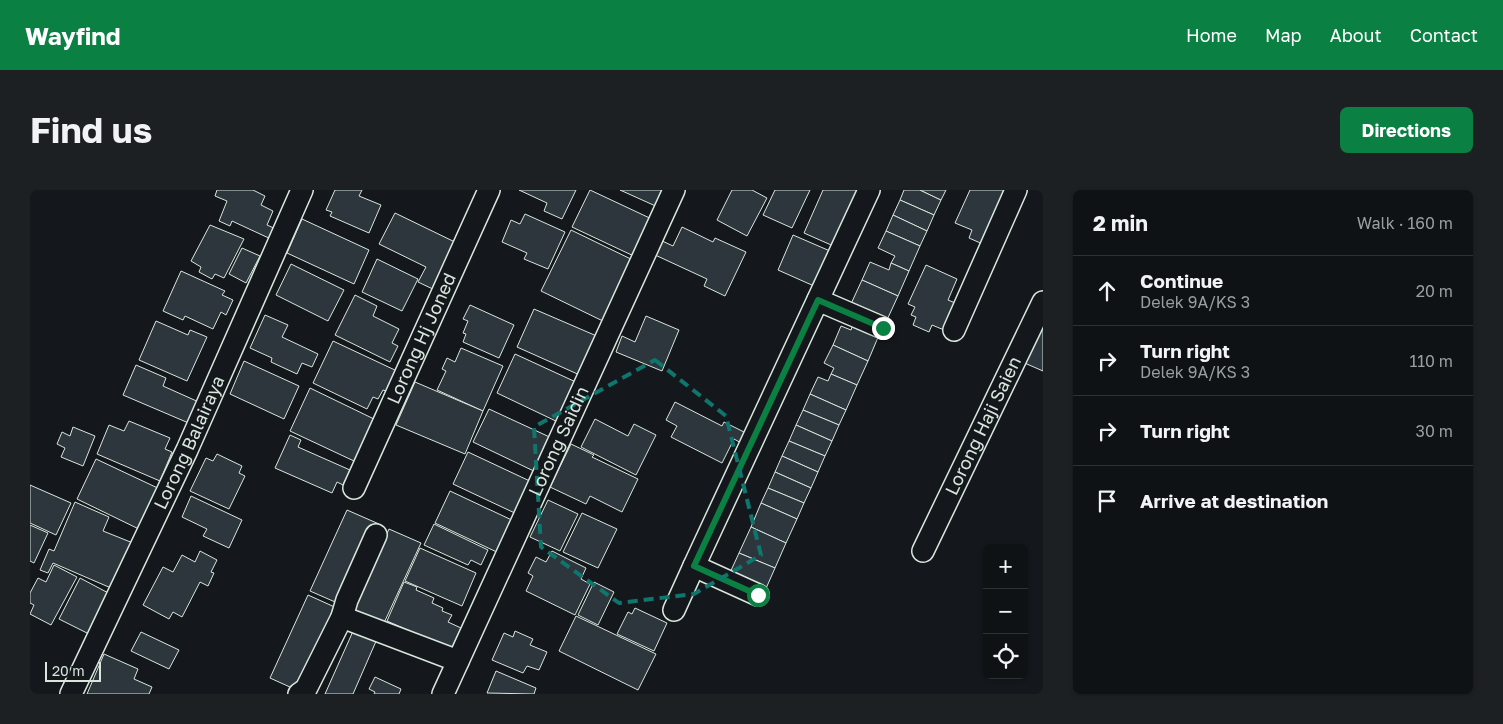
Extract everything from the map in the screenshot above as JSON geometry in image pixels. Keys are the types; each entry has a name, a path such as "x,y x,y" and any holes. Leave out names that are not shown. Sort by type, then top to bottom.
{"street":[{"name":"Lorong Balairaya","path":"71,694 187,450 302,190"},
{"name":"Lorong Hj Joned","path":"354,488 490,190"},
{"name":"Lorong Saidin","path":"443,694 674,190"},
{"path":"674,610 869,190"},
{"path":"954,330 1016,190"},
{"path":"818,300 883,328"},
{"name":"Lorong Haji Saien","path":"923,550 1043,302"},
{"path":"299,694 306,689 342,617 347,600 376,535"},
{"path":"694,566 758,595"},
{"path":"342,617 458,661"}],"highlighted area":[{"path":"655,360 726,416 761,555 694,594 619,603 541,547 534,427"}],"building":[{"path":"217,190 253,190 265,196 261,205 273,211 267,225 278,230 273,240 232,221 230,226 219,221 227,201 215,196"},
{"path":"335,190 362,190 359,196 381,205 369,233 330,216 332,212 326,210"},
{"path":"519,190 576,190 562,219 544,211 547,203"},
{"path":"590,190 656,221 638,258 572,227"},
{"path":"620,190 668,190 660,208"},
{"path":"732,190 752,190 767,198 747,236 717,220"},
{"path":"775,190 810,190 792,228 763,215"},
{"path":"823,190 864,190 838,248 804,233"},
{"path":"904,190 920,190 941,200 934,215 900,200"},
{"path":"920,190 946,190 941,200"},
{"path":"970,190 1009,190 985,245 969,238 972,230 955,223"},
{"path":"900,200 934,215 927,231 893,215"},
{"path":"395,213 459,244 437,291 418,282 426,267 379,244"},
{"path":"525,214 565,232 548,269 524,259 527,253 502,242 511,220 520,224"},
{"path":"893,215 927,231 920,246 886,231"},
{"path":"302,219 369,250 354,284 287,253"},
{"path":"210,225 244,239 224,278 215,274 212,279 199,272 201,267 191,261"},
{"path":"682,227 713,242 715,238 746,252 725,296 704,286 707,279 653,254 660,240 673,246"},
{"path":"571,230 637,262 607,323 541,291"},
{"path":"886,231 920,246 909,271 891,263 895,256 878,248"},
{"path":"793,235 830,251 814,286 778,270"},
{"path":"242,248 260,256 246,283 229,274"},
{"path":"377,259 418,279 402,311 362,292"},
{"path":"870,262 889,270 891,263 909,271 898,296 862,280"},
{"path":"291,264 344,290 328,321 276,295"},
{"path":"926,265 957,279 948,300 960,305 949,332 932,325 929,332 913,325 916,317 911,315 915,307 908,304"},
{"path":"181,271 225,291 222,295 233,300 226,315 221,312 213,329 185,316 183,320 163,311"},
{"path":"862,280 898,296 886,322 850,306"},
{"path":"355,295 377,306 373,316 399,329 392,343 398,346 390,362 335,335"},
{"path":"470,305 514,325 499,358 463,342 466,334 463,333 468,321 463,319"},
{"path":"534,309 599,337 582,376 517,347"},
{"path":"265,315 288,325 282,337 318,354 312,367 302,363 297,374 271,362 272,358 250,348"},
{"path":"646,316 679,330 662,371 616,352 622,336 635,342"},
{"path":"1043,320 1043,371 1020,361"},
{"path":"156,321 188,335 190,330 207,337 187,381 139,360"},
{"path":"853,324 879,335 868,361 833,345 841,326 851,330"},
{"path":"333,341 397,371 386,391 383,390 378,399 373,397 367,409 313,383"},
{"path":"833,345 868,361 857,385 831,374 834,368 824,363"},
{"path":"461,348 503,366 483,411 437,390 446,371 442,369 447,358 455,362"},
{"path":"515,354 578,383 560,423 497,393"},
{"path":"244,361 299,386 284,419 230,394"},
{"path":"136,365 166,378 163,386 201,403 191,424 123,395"},
{"path":"831,374 857,385 846,410 810,394 818,377 828,381"},
{"path":"415,382 483,411 465,454 396,425"},
{"path":"310,388 374,419 354,461 290,431"},
{"path":"810,394 846,410 839,425 803,410"},
{"path":"675,402 722,426 724,422 748,434 743,444 734,439 722,463 671,437 677,426 666,420"},
{"path":"489,409 556,440 540,474 473,442"},
{"path":"803,410 839,425 832,441 796,425"},
{"path":"595,419 628,436 634,424 656,435 636,475 581,447"},
{"path":"129,421 170,438 165,449 172,452 160,481 97,454 109,425 124,431"},
{"path":"796,425 832,441 825,456 789,441"},
{"path":"73,427 95,436 83,466 61,457 65,448 57,444 62,432 70,436"},
{"path":"290,435 301,440 298,447 350,470 343,485 337,482 332,493 275,468"},
{"path":"789,441 825,456 818,472 782,456"},
{"path":"571,444 594,455 592,457 638,479 622,512 590,496 586,504 550,487"},
{"path":"468,452 534,483 519,515 453,484"},
{"path":"217,454 242,466 239,473 245,476 229,509 190,491 206,458 213,461"},
{"path":"782,456 818,472 811,488 775,472"},
{"path":"96,459 164,491 145,532 77,499"},
{"path":"775,472 811,488 804,503 768,488"},
{"path":"30,485 71,503 56,535 30,523"},
{"path":"768,488 804,503 797,519 761,503"},
{"path":"450,491 516,522 501,554 435,523"},
{"path":"191,496 242,520 229,548 203,536 207,529 182,517"},
{"path":"548,500 578,514 560,551 530,537"},
{"path":"75,502 109,517 103,531 138,545 118,591 53,563 48,573 40,570 49,549 54,551"},
{"path":"761,503 797,519 786,543 751,527"},
{"path":"347,510 379,524 342,605 310,591"},
{"path":"582,513 617,529 598,568 563,552"},
{"path":"434,524 488,550 481,565 471,560 468,565 424,545"},
{"path":"30,525 48,533 34,563 30,561"},
{"path":"751,527 786,543 775,568 739,553"},
{"path":"389,529 421,543 383,625 351,611"},
{"path":"420,548 476,573 462,606 405,581"},
{"path":"200,551 217,560 211,572 214,573 208,586 200,582 182,617 173,612 169,619 143,605 163,567 173,572 182,555 195,562"},
{"path":"552,551 586,568 581,579 590,584 575,615 526,591 533,576 528,573 536,557 546,562"},
{"path":"739,553 775,568 764,593 728,577"},
{"path":"54,565 77,577 51,625 30,614 34,605 30,603 30,593 38,578 46,582"},
{"path":"80,578 114,596 93,636 59,619"},
{"path":"404,582 417,587 416,590 434,598 432,603 443,608 442,611 452,615 448,622 461,628 449,654 408,636 410,631 387,621"},
{"path":"594,582 614,592 598,625 578,615"},
{"path":"308,595 339,609 301,692 270,678"},
{"path":"635,608 667,623 654,651 617,634 628,612 632,614"},
{"path":"576,616 656,654 638,690 559,651"},
{"path":"354,629 377,639 353,694 325,694"},
{"path":"515,631 533,639 530,645 547,652 539,670 527,666 523,673 492,660 504,633 513,637"},
{"path":"141,632 179,650 169,669 131,651"},
{"path":"104,654 138,669 134,679 152,687 149,694 87,694"},
{"path":"496,671 536,688 534,694 487,693"},
{"path":"375,677 401,689 399,694 374,694 375,692 369,689"}],"route":[{"path":"758,595 694,566 818,300 883,328"}]}
